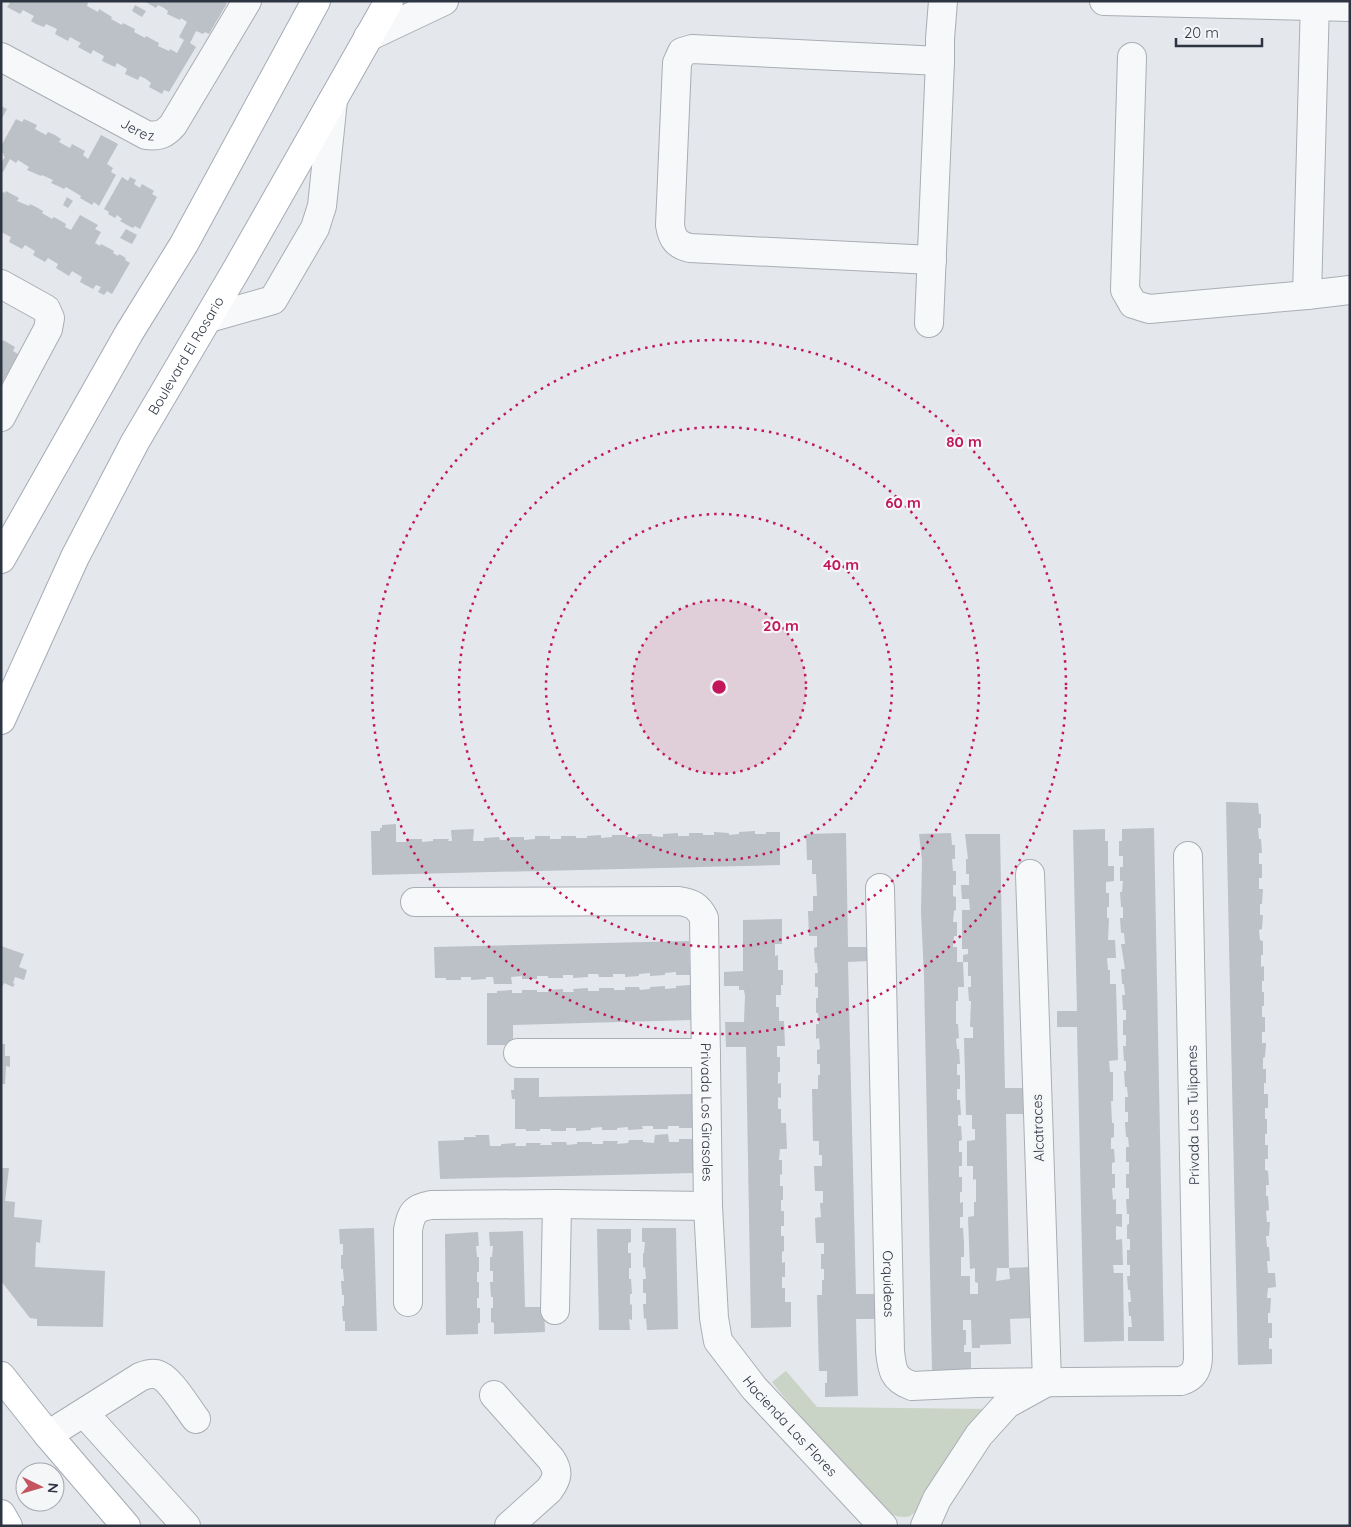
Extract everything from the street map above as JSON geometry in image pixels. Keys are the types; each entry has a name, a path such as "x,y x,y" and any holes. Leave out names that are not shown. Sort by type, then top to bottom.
{"main road":[{"path":"1,559 128,333 184,244 316,1"},
{"name":"Boulevard El Rosario","path":"1,720 75,557 135,442 389,1"},
{"path":"1,1376 126,1526"},
{"path":"1,1514 8,1526"}],"street":[{"name":"Jerez","path":"1,57 146,135 157,136 166,133 173,125 247,1"},
{"path":"368,37 444,1"},
{"path":"929,323 943,1"},
{"path":"1104,1 1315,4 1350,7"},
{"path":"1307,296 1315,4"},
{"path":"932,260 690,248 682,246 676,241 671,234 670,226 677,63 682,52 692,49 940,61"},
{"path":"1132,57 1125,290 1133,304 1149,309 1307,296 1350,290"},
{"path":"208,318 273,300 315,228 322,206 333,100"},
{"path":"1,284 46,309 50,318 48,329 6,408"},
{"name":"Privada Los Tulipanes","path":"1188,856 1198,1356 1198,1366 1194,1374"},
{"name":"Alcatraces","path":"1030,874 1047,1382"},
{"name":"Orquideas","path":"880,888 891,1366 895,1376 902,1382 912,1386 1181,1381 1188,1379 1194,1374"},
{"name":"Privada Los Girasoles","path":"415,902 679,901 690,903 699,908 704,918 708,1206 714,1318"},
{"path":"518,1053 706,1054"},
{"path":"408,1302 408,1230 415,1210 422,1207 431,1205 556,1204 708,1206"},
{"path":"556,1204 556,1310"},
{"name":"Hacienda Las Flores","path":"714,1318 718,1340 754,1388 883,1526"},
{"path":"48,1434 147,1374 156,1374 169,1382 196,1419"},
{"path":"925,1526 937,1499 979,1435 1007,1404 1047,1382"},
{"path":"494,1395 551,1459 555,1466 556,1474 554,1483 549,1490 510,1526"},
{"path":"84,1413 186,1526"}],"green space":[{"path":"786,1371 817,1407 987,1409 920,1509 910,1516 892,1515 865,1498 772,1382"}],"building":[{"path":"7,1 85,1 88,3 87,6 98,12 99,9 112,17 111,19 135,29 134,32 145,38 146,36 159,43 158,46 177,53 184,40 179,37 187,22 167,14 168,11 158,5 156,8 144,1 224,1 227,3 209,34 196,31 190,43 196,47 169,92 164,90 162,94 149,87 151,83 146,79 140,76 138,80 125,74 127,69 117,63 115,67 102,61 104,56 93,50 91,54 78,47 81,43 70,37 68,41 55,34 57,29 46,24 44,27 31,21 34,16 23,10 20,14 7,7 10,3"},
{"path":"135,5 146,11 142,17 132,11"},
{"path":"1,106 7,109 1,120"},
{"path":"16,119 22,122 24,119 37,125 35,129 46,135 48,132 55,135 61,139 59,142 70,148 72,144 85,151 83,155 88,159 101,135 118,144 107,164 113,168 111,172 116,175 99,206 94,202 92,205 66,187 64,189 51,183 53,180 27,170 29,167 18,160 16,163 10,159 3,172 1,171 1,163 5,157 1,152 1,146"},
{"path":"122,177 128,181 130,177 136,180 134,184 140,188 142,184 154,191 152,194 157,197 140,229 127,225 120,221 122,219 117,215 115,218 104,209"},
{"path":"1,191 5,193 6,191 19,198 17,201 36,207 52,219 54,217 66,224 65,227 71,230 80,215 98,225 95,229 101,232 95,243 114,251 113,253 126,258 125,260 130,263 112,294 107,291 104,295 98,292 101,287 96,285 93,289 80,282 82,277 72,271 69,276 56,268 58,264 48,258 45,262 33,255 35,251 25,245 22,249 9,242 11,237 1,232"},
{"path":"67,197 73,201 68,208 63,205"},
{"path":"126,229 137,235 132,244 120,238"},
{"path":"3,340 15,347 13,351 18,354 1,385 1,344"},
{"path":"1226,802 1258,803 1259,814 1261,814 1261,828 1258,828 1259,839 1261,839 1262,853 1259,853 1259,864 1262,864 1262,878 1259,878 1259,889 1263,889 1260,915 1263,915 1262,929 1259,930 1260,940 1263,941 1261,967 1264,966 1262,992 1264,992 1264,1006 1262,1006 1262,1017 1265,1017 1265,1032 1262,1032 1262,1043 1266,1043 1263,1069 1266,1069 1264,1094 1268,1094 1268,1108 1265,1108 1267,1134 1265,1134 1265,1145 1268,1145 1268,1159 1265,1159 1265,1170 1268,1171 1269,1185 1266,1185 1269,1210 1266,1211 1267,1222 1270,1222 1269,1236 1266,1236 1270,1261 1267,1261 1268,1273 1275,1273 1276,1287 1268,1288 1267,1298 1271,1298 1268,1323 1272,1323 1272,1338 1269,1338 1269,1349 1272,1349 1272,1364 1238,1365"},
{"path":"396,824 396,842 407,842 408,839 422,839 422,842 433,841 433,839 449,839 448,841 452,841 451,830 474,829 473,841 484,841 484,838 499,837 500,840 510,840 510,837 524,837 524,840 535,839 535,836 550,836 550,839 561,839 561,836 587,838 587,836 601,835 601,838 612,837 612,835 637,837 638,834 652,834 652,836 663,837 663,834 678,833 678,836 689,836 689,833 714,835 714,832 729,833 729,835 755,831 755,834 780,832 780,865 372,875 371,831 380,831 382,825"},
{"path":"1154,828 1164,1341 1128,1341 1128,1327 1132,1327 1131,1316 1129,1316 1128,1302 1131,1302 1127,1276 1130,1276 1130,1265 1127,1265 1127,1250 1130,1250 1130,1239 1127,1239 1129,1214 1127,1214 1126,1199 1129,1199 1129,1188 1126,1188 1126,1174 1129,1174 1129,1162 1126,1162 1126,1147 1129,1147 1125,1122 1128,1122 1128,1112 1125,1112 1125,1097 1128,1097 1127,1087 1125,1087 1124,1071 1126,1071 1126,1061 1124,1061 1123,1046 1126,1046 1126,1035 1123,1035 1123,1020 1126,1020 1126,1010 1123,1010 1122,995 1125,995 1121,969 1125,969 1121,944 1125,944 1124,933 1121,933 1120,918 1123,918 1120,892 1122,892 1123,881 1120,881 1120,867 1123,867 1123,856 1119,856 1119,841 1122,841 1122,829"},
{"path":"1105,829 1105,841 1108,841 1108,866 1114,866 1114,881 1106,882 1106,893 1109,893 1109,907 1107,907 1107,918 1109,918 1108,940 1115,940 1116,958 1107,958 1108,970 1110,970 1110,984 1116,984 1118,1060 1109,1061 1110,1072 1113,1072 1113,1101 1111,1101 1114,1137 1111,1138 1111,1149 1114,1149 1115,1162 1112,1163 1112,1174 1115,1174 1115,1188 1112,1188 1113,1200 1116,1199 1116,1214 1122,1214 1122,1227 1116,1226 1116,1240 1122,1239 1123,1265 1113,1265 1114,1273 1123,1273 1124,1341 1084,1342 1077,1027 1057,1027 1057,1011 1077,1011 1073,830"},
{"path":"846,833 848,947 868,947 869,961 848,962 856,1294 876,1294 877,1319 856,1319 858,1396 825,1397 827,1371 819,1371 817,1295 822,1295 824,1269 821,1269 821,1254 824,1254 824,1243 816,1243 815,1218 821,1217 820,1203 823,1203 823,1191 815,1191 814,1166 822,1166 822,1155 819,1155 819,1141 813,1141 812,1089 818,1089 818,1075 820,1075 820,1064 817,1064 817,1050 820,1049 819,1038 816,1039 816,1024 819,1024 818,1013 816,1013 818,987 815,987 815,973 818,973 814,948 817,947 817,936 809,936 808,911 813,911 813,896 817,896 816,874 812,874 812,860 807,860 806,834"},
{"path":"951,833 952,845 955,845 955,859 952,859 953,871 956,871 956,885 953,885 953,896 956,897 956,910 954,911 953,922 957,922 957,936 954,936 953,947 957,947 957,962 963,962 963,955 968,954 968,949 962,949 962,910 970,910 969,899 962,899 961,885 969,885 969,874 966,874 966,859 968,859 965,834 1000,834 1005,1088 1025,1088 1026,1114 1006,1114 1009,1268 1029,1267 1031,1318 1010,1319 1011,1344 980,1345 980,1348 972,1348 971,1320 963,1320 963,1330 966,1330 964,1352 971,1352 971,1370 932,1372 921,912 922,860 919,834","holes":["963,962 968,962 968,976 971,976 971,987 968,987 969,1001 971,1001 970,1027 973,1027 973,1038 964,1038 966,1115 972,1115 972,1129 975,1129 975,1140 967,1141 967,1166 973,1166 973,1180 976,1179 974,1216 968,1217 970,1269 975,1268 975,1282 978,1283 978,1294 970,1294 970,1276 961,1276 961,1257 964,1257 964,1243 963,1228 960,1228 960,1217 963,1217 963,1202 960,1203 962,1177 959,1177 959,1166 962,1166 962,1152 959,1152 959,1141 962,1140 961,1126 958,1126 958,1115 961,1115 960,1100 957,1100 957,1089 960,1089 960,1075 957,1075 957,1064 960,1064 956,1039 959,1038 958,1024 956,1024 956,1001 958,1001 958,987 964,987","997,1268 1009,1268 1010,1279 996,1281"]},
{"path":"782,919 782,944 775,944 775,956 778,955 778,970 783,970 783,985 781,985 781,995 776,995 776,1007 779,1007 779,1021 784,1021 785,1046 777,1046 777,1057 780,1057 778,1084 781,1083 781,1098 778,1097 778,1109 781,1109 781,1123 786,1123 787,1149 780,1149 779,1160 782,1160 780,1186 783,1186 783,1200 781,1200 781,1211 784,1211 784,1226 781,1226 781,1236 784,1236 782,1263 785,1262 785,1277 782,1277 782,1288 785,1288 785,1302 791,1302 791,1327 751,1328 746,1047 726,1047 725,1022 744,1022 745,996 744,990 739,990 739,986 724,986 724,972 743,971 743,920"},
{"path":"689,941 690,975 676,975 676,972 650,976 650,973 639,974 639,976 625,977 625,974 613,974 613,977 599,977 598,974 588,974 588,977 573,978 573,975 563,975 563,978 537,976 537,979 522,979 522,976 511,977 512,984 494,984 493,977 471,980 471,977 461,977 461,980 435,978 434,947"},
{"path":"1,946 24,954 19,967 27,970 24,980 15,977 13,987 4,983 1,989"},
{"path":"690,985 691,1020 513,1025 513,1045 487,1045 487,993 512,990 512,993 522,993 522,990 548,992 548,990 563,989 563,992 574,992 573,989 588,988 588,991 599,991 599,988 625,990 625,987 639,987 640,990 650,989 650,987 665,986 665,989"},
{"path":"1,1044 5,1044 5,1056 10,1056 10,1067 6,1066 5,1084 1,1084"},
{"path":"514,1078 539,1078 539,1097 693,1094 693,1128 668,1126 668,1129 653,1129 653,1126 642,1126 643,1129 628,1130 628,1127 617,1128 617,1130 602,1130 602,1127 576,1131 576,1128 566,1128 566,1131 540,1129 540,1131 526,1131 526,1129 515,1129 515,1099 512,1099 511,1090 514,1090"},
{"path":"668,1134 669,1142 679,1142 679,1139 694,1139 694,1173 440,1179 438,1141 464,1140 464,1137 489,1135 490,1146 516,1143 515,1146 526,1146 526,1143 552,1145 551,1142 566,1142 567,1145 577,1144 577,1142 603,1144 603,1141 618,1141 617,1144 628,1143 629,1140 643,1140 643,1142 654,1143 655,1135"},
{"path":"1,1168 9,1168 5,1201 15,1202 14,1217 42,1220 40,1243 36,1242 35,1267 105,1271 103,1327 37,1326 37,1319 30,1318 1,1281"},
{"path":"374,1228 377,1331 345,1331 342,1306 344,1306 344,1295 342,1295 341,1281 344,1281 343,1269 341,1269 343,1244 340,1244 339,1229"},
{"path":"642,1228 676,1228 678,1329 647,1330 643,1304 646,1304 646,1293 643,1293 643,1279 646,1279 645,1267 643,1268 645,1242 642,1242"},
{"path":"597,1229 631,1229 631,1242 628,1243 628,1253 631,1253 629,1279 631,1279 632,1294 630,1294 632,1320 629,1319 630,1330 599,1330"},
{"path":"523,1231 525,1307 544,1307 545,1332 494,1334 494,1323 491,1322 493,1297 491,1297 490,1282 493,1282 493,1271 490,1271 490,1257 492,1257 493,1246 490,1246 489,1232"},
{"path":"478,1232 479,1246 476,1246 477,1257 479,1257 477,1282 479,1282 479,1298 477,1298 477,1308 480,1308 480,1323 478,1323 478,1334 446,1335 445,1234"}]}
